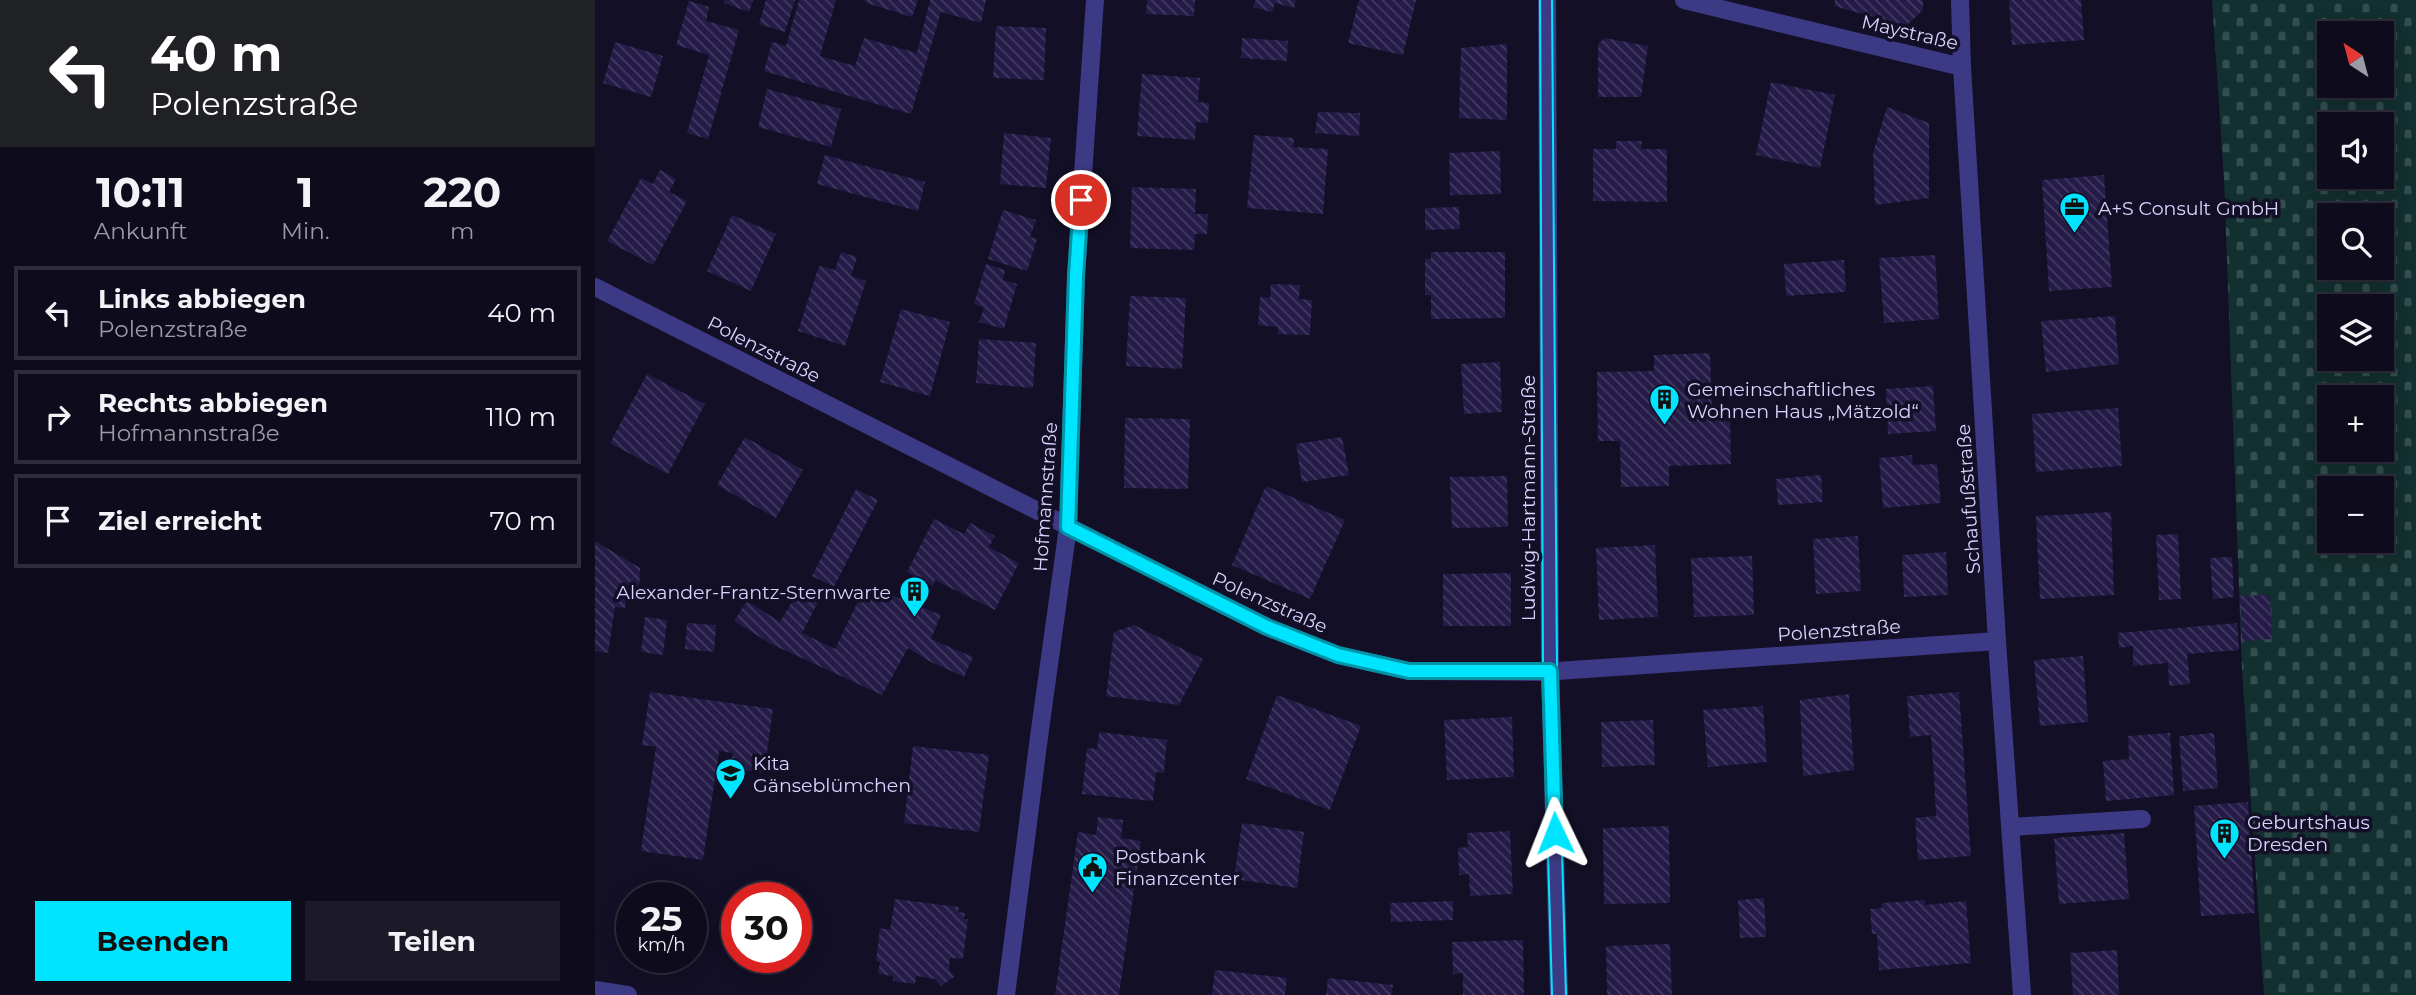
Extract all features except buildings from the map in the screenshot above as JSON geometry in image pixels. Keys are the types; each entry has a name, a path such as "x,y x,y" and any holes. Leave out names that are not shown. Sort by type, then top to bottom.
{"street":[{"name":"Hofmannstraße","path":"1006,995 1068,527 1076,276 1095,0"},
{"name":"Ludwig-Hartmann-Straße","path":"1547,0 1550,671 1559,995"},
{"name":"Maystraße","path":"1683,0 1962,67"},
{"name":"Schaufußstraße","path":"1960,0 1997,641 2022,995"},
{"name":"Polenzstraße","path":"595,287 1267,627 1338,655 1409,671 1550,671 1997,641"},
{"path":"2011,827 2142,819"},
{"path":"595,990 628,995"}],"green space":[{"path":"2212,0 2416,0 2416,995 2264,995 2242,669 2224,179"}],"tram line":[{"path":"1540,0 1543,672 1552,995"},
{"path":"1552,0 1557,670 1566,995"}],"place":[{"name":"A+S Consult GmbH","path":"2075,235"},
{"name":"Gemeinschaftliches Wohnen Haus „Mätzold“","path":"1664,427"},
{"name":"Alexander-Frantz-Sternwarte","path":"914,619"},
{"name":"Kita Gänseblümchen","path":"730,801"},
{"name":"Geburtshaus Dresden","path":"2224,860"},
{"name":"Postbank Finanzcenter","path":"1092,894"}],"route":[{"path":"1081,200 1068,527 1267,627 1338,655 1409,671 1550,671 1555,833"}]}
